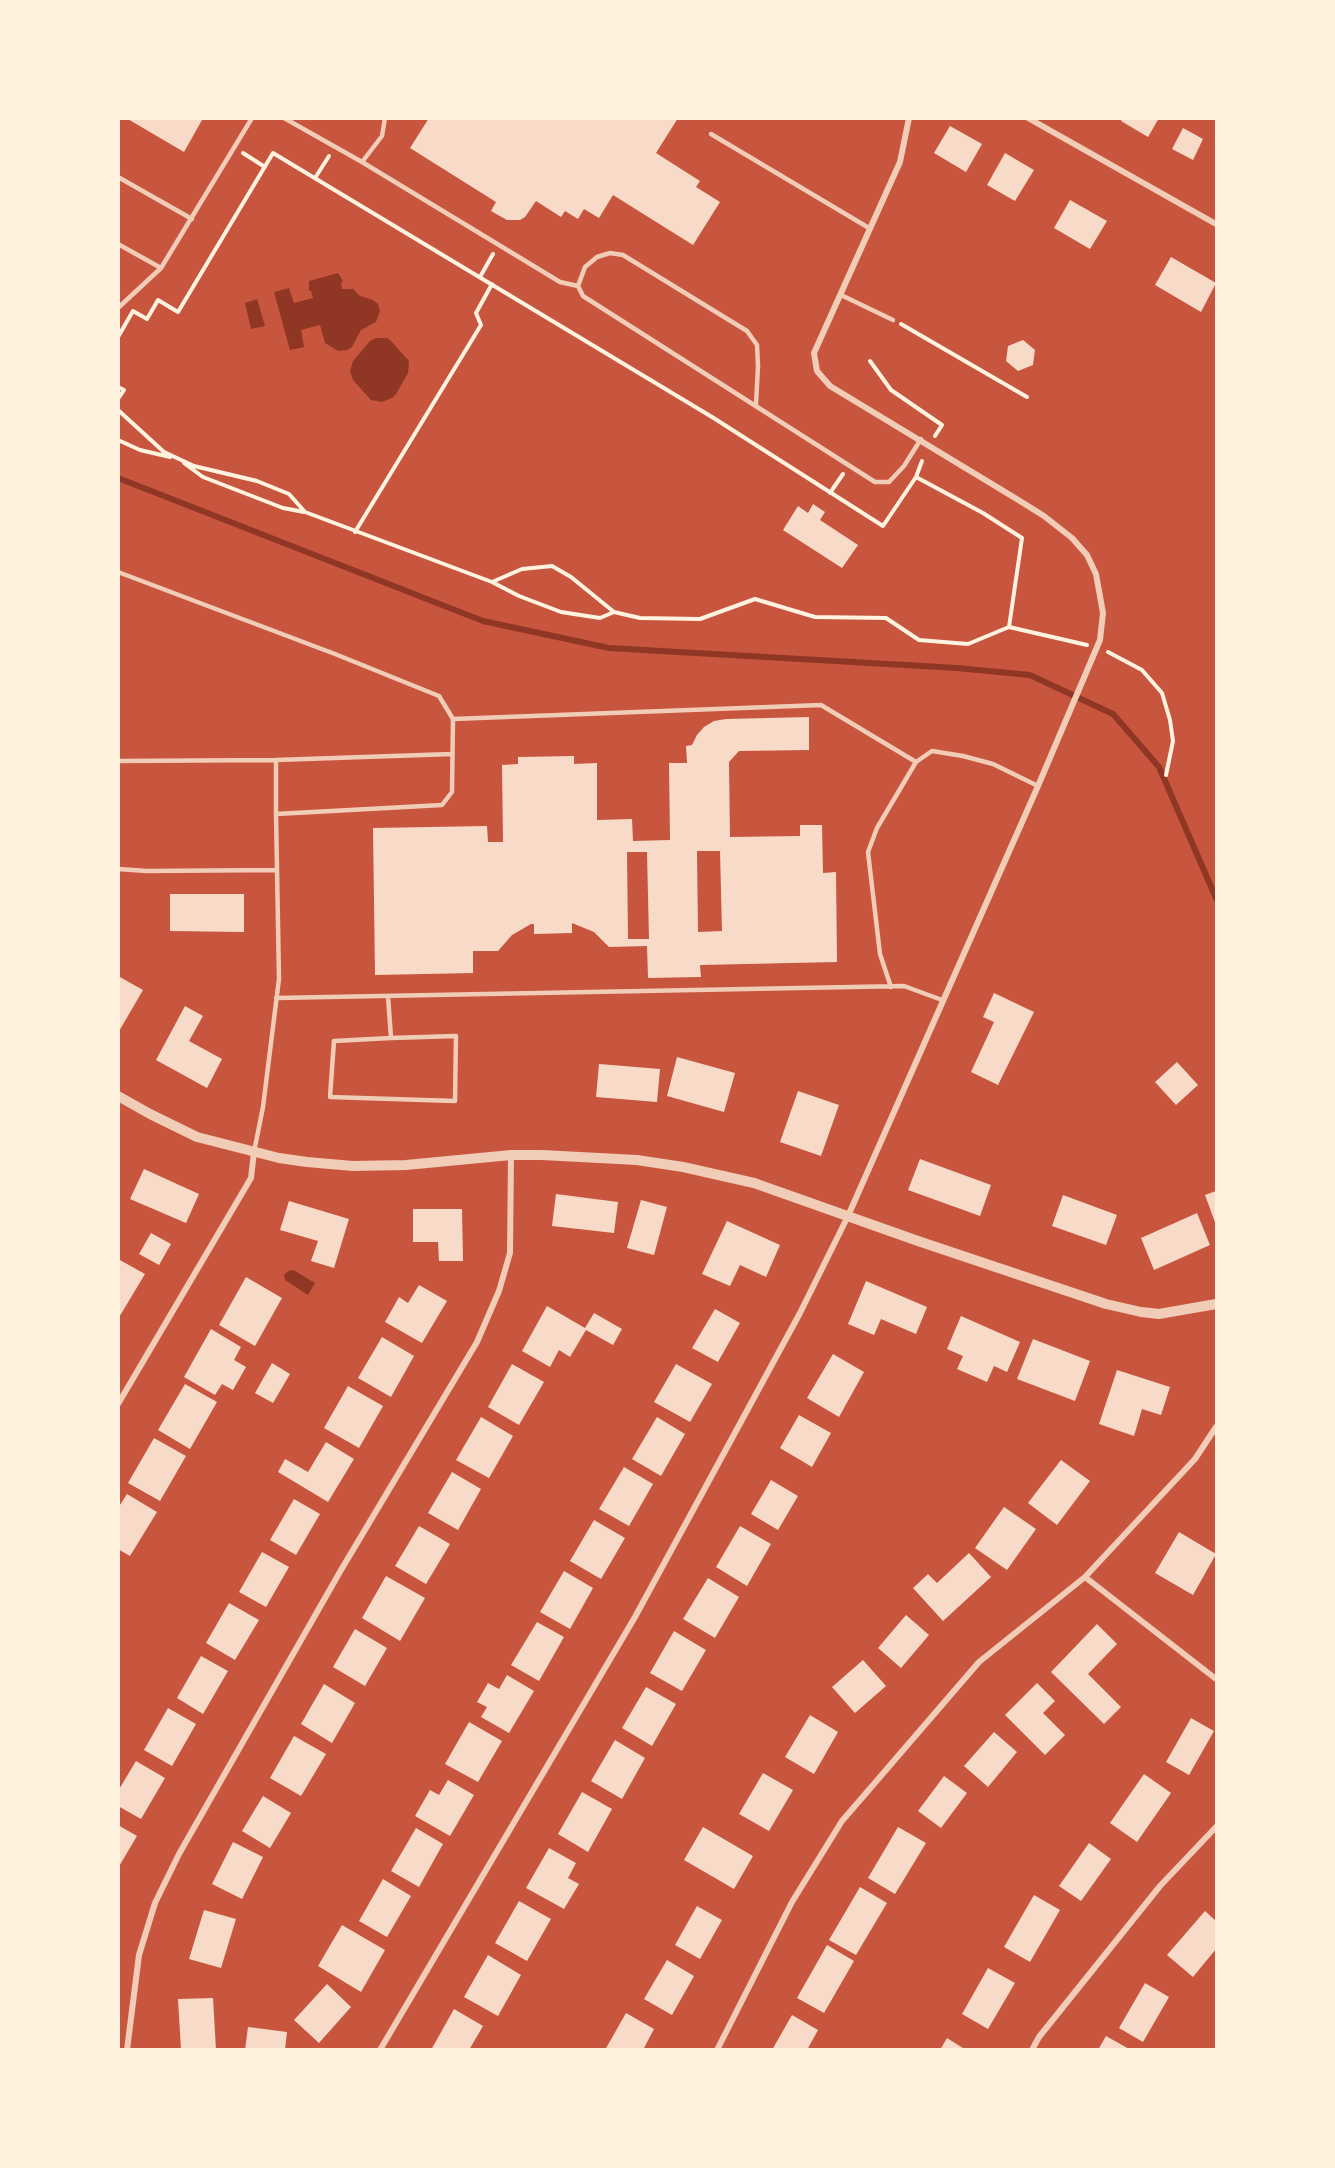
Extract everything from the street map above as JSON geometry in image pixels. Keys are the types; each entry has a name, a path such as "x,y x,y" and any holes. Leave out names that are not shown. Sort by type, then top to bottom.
{"street":[{"path":"380,2049 635,1617 800,1313 848,1216 1098,647 1103,613 1096,574 1087,555 1072,538 1044,516 921,439 830,386 817,371 814,353 900,162 909,118"},
{"path":"1028,118 1216,224"},
{"path":"118,1096 197,1137 254,1152 307,1162 353,1166 406,1165 511,1155 542,1155 637,1160 683,1167 754,1183 1106,1304 1159,1314 1216,1304"},
{"path":"118,1404 251,1178 254,1152"},
{"path":"127,2049 139,1955 156,1904 179,1854 341,1570 477,1342 499,1291 510,1253 511,1155"},
{"path":"717,2049 792,1902 842,1821 979,1662 1084,1577 1195,1459 1216,1427"},
{"path":"1084,1577 1216,1679"},
{"path":"1032,2049 1039,2037 1160,1886 1216,1827"}],"lane":[{"path":"118,308 161,268 252,118"},
{"path":"284,118 362,162 560,282 578,286"},
{"path":"362,162 382,136 384,118"},
{"path":"711,134 869,228"},
{"path":"118,177 192,219"},
{"path":"118,244 161,268"},
{"path":"756,404 757,345 747,331 623,255 610,253 597,257 585,267 578,286 583,296 756,404 875,482 889,482 904,466 921,439"},
{"path":"841,294 893,320"},
{"path":"118,572 439,696 453,719 452,792 442,804 276,814"},
{"path":"453,719 821,705 916,762"},
{"path":"891,987 880,954 868,852 877,828 916,762 932,751 963,756 993,764 1038,786"},
{"path":"118,760 276,760 452,754"},
{"path":"254,1152 263,1107 279,979 276,760"},
{"path":"118,869 147,871 277,870"},
{"path":"276,998 904,986 942,1000"},
{"path":"388,996 391,1038"},
{"path":"456,1036 455,1101 330,1096 334,1041 391,1038 456,1036"}],"path":[{"path":"315,178 334,147"},
{"path":"234,148 265,167"},
{"path":"118,337 134,311 147,319 158,300 178,312 273,153 712,417 883,526 916,477 922,464 922,458 942,425 891,390 870,361"},
{"path":"480,276 499,245"},
{"path":"355,532 481,325 476,313 492,284"},
{"path":"893,320 1028,397"},
{"path":"118,387 124,390 118,399"},
{"path":"118,410 164,452 194,466 257,481 289,494 305,512"},
{"path":"118,440 140,450 177,458 203,477 283,508 305,512 492,582 519,596 561,612 600,618 614,612"},
{"path":"830,493 849,465"},
{"path":"916,477 983,513 1022,538 1009,627"},
{"path":"492,582 522,569 552,566 614,612 640,618 700,619 755,599 815,617 886,618 919,640 968,644 1009,627 1098,647 1142,670 1162,693 1173,741 1166,775"}],"shaded area":[{"path":"338,273 343,281 342,289 353,289 360,296 378,304 380,311 376,322 361,330 352,347 347,350 338,351 325,343 320,325 301,330 304,347 290,350 274,292 289,288 294,303 313,298 309,291 309,281"},
{"path":"257,299 265,326 251,329 245,303"},
{"path":"376,338 387,338 409,361 408,373 396,394 382,402 371,400 353,380 350,371 353,361 370,341"},
{"path":"293,1270 315,1283 308,1295 285,1280 284,1275"}],"building":[{"path":"126,118 199,118 202,120 184,152"},
{"path":"429,118 678,118 656,153 700,181 696,187 720,202 693,245 613,195 599,218 584,209 578,219 565,211 561,217 536,201 525,217 520,220 507,220 491,211 496,202 410,148"},
{"path":"1123,118 1159,118 1148,137 1121,121"},
{"path":"950,126 982,144 966,172 934,153"},
{"path":"1183,128 1203,139 1193,160 1172,149"},
{"path":"1005,153 1034,170 1015,201 987,185"},
{"path":"1070,200 1107,221 1090,249 1054,228"},
{"path":"1171,257 1216,283 1201,312 1155,285"},
{"path":"1023,340 1035,350 1033,365 1018,371 1006,361 1008,346"},
{"path":"813,504 825,512 820,520 858,545 842,568 783,530 798,506 808,513"},
{"path":"809,717 809,750 739,751 729,762 730,837 800,836 800,825 822,825 823,873 836,872 837,962 700,965 701,977 648,978 647,946 609,947 594,932 572,923 572,933 534,934 534,924 531,924 512,935 498,951 473,951 473,973 375,975 373,828 487,826 488,842 503,842 502,765 518,764 518,757 574,756 574,764 597,763 597,820 632,819 633,841 670,840 669,763 687,763 686,746 692,745 704,727 714,721","holes":["697,851 720,851 722,931 698,932","627,852 647,852 649,939 628,939"]},
{"path":"170,894 244,894 244,932 170,931"},
{"path":"118,976 143,990 118,1033"},
{"path":"994,993 1034,1012 998,1085 971,1072 994,1022 983,1017"},
{"path":"185,1006 203,1016 189,1041 222,1059 207,1088 156,1060"},
{"path":"677,1057 735,1073 724,1112 667,1096"},
{"path":"1177,1062 1198,1085 1176,1105 1155,1082"},
{"path":"599,1064 660,1069 657,1102 596,1097"},
{"path":"798,1091 839,1105 821,1156 780,1142"},
{"path":"920,1159 991,1185 980,1216 908,1190"},
{"path":"144,1169 199,1194 186,1223 130,1199"},
{"path":"1216,1191 1216,1225 1205,1195"},
{"path":"556,1194 618,1202 614,1233 552,1226"},
{"path":"1063,1195 1117,1215 1106,1245 1052,1226"},
{"path":"641,1200 667,1207 654,1255 627,1248"},
{"path":"289,1201 349,1219 334,1268 311,1261 318,1241 280,1230"},
{"path":"413,1209 462,1209 463,1261 439,1261 438,1242 413,1242"},
{"path":"1197,1213 1210,1245 1154,1270 1141,1238"},
{"path":"727,1221 780,1245 766,1277 740,1265 730,1286 702,1274"},
{"path":"151,1233 171,1244 159,1265 139,1254"},
{"path":"118,1259 145,1274 118,1319"},
{"path":"246,1277 282,1298 255,1346 219,1325"},
{"path":"866,1281 927,1307 916,1334 881,1319 874,1335 848,1324"},
{"path":"419,1285 447,1301 422,1343 385,1322 399,1297 408,1303"},
{"path":"547,1306 585,1328 594,1313 622,1329 613,1345 586,1330 570,1357 559,1350 550,1367 522,1351"},
{"path":"715,1309 740,1323 718,1362 692,1348"},
{"path":"961,1316 1020,1342 1007,1372 994,1366 987,1382 957,1369 963,1356 947,1349"},
{"path":"211,1329 241,1347 234,1360 246,1367 233,1390 222,1384 215,1395 184,1377"},
{"path":"382,1337 414,1356 391,1397 358,1378"},
{"path":"1033,1339 1090,1361 1075,1401 1017,1379"},
{"path":"833,1354 864,1372 839,1417 807,1398"},
{"path":"272,1363 290,1374 273,1403 255,1393"},
{"path":"512,1364 544,1382 519,1425 488,1407"},
{"path":"676,1364 712,1384 690,1422 654,1402"},
{"path":"1117,1370 1170,1387 1161,1415 1142,1409 1134,1436 1099,1424"},
{"path":"185,1384 217,1402 190,1449 158,1430"},
{"path":"348,1386 383,1406 359,1448 324,1428"},
{"path":"799,1415 831,1433 812,1467 780,1448"},
{"path":"481,1417 513,1436 489,1478 456,1460"},
{"path":"657,1417 685,1434 661,1476 632,1459"},
{"path":"154,1438 186,1456 160,1501 128,1483"},
{"path":"326,1442 354,1459 328,1502 278,1472 285,1459 308,1472"},
{"path":"1061,1460 1090,1481 1057,1525 1028,1503"},
{"path":"624,1467 653,1484 629,1526 599,1509"},
{"path":"452,1472 481,1489 458,1530 428,1513"},
{"path":"771,1480 798,1496 778,1530 751,1514"},
{"path":"127,1494 157,1512 130,1556 118,1549 118,1508"},
{"path":"294,1499 320,1514 296,1555 270,1540"},
{"path":"1004,1507 1036,1529 1007,1570 975,1548"},
{"path":"594,1520 625,1538 601,1579 570,1561"},
{"path":"419,1526 450,1544 426,1584 395,1566"},
{"path":"740,1526 771,1544 747,1586 716,1567"},
{"path":"1179,1532 1216,1554 1193,1595 1155,1573"},
{"path":"262,1552 289,1567 266,1607 239,1592"},
{"path":"969,1553 991,1577 943,1621 913,1588 928,1574 937,1583"},
{"path":"564,1571 593,1588 570,1629 540,1612"},
{"path":"386,1576 425,1598 400,1641 362,1618"},
{"path":"708,1578 739,1597 715,1638 683,1619"},
{"path":"229,1603 259,1620 235,1660 206,1643"},
{"path":"906,1615 929,1635 901,1668 878,1648"},
{"path":"537,1622 564,1637 539,1681 511,1665"},
{"path":"1097,1624 1117,1644 1088,1674 1121,1707 1104,1724 1051,1672"},
{"path":"355,1629 387,1648 365,1686 333,1667"},
{"path":"674,1631 706,1650 682,1691 650,1673"},
{"path":"201,1656 228,1671 203,1714 177,1698"},
{"path":"863,1660 886,1686 855,1713 832,1687"},
{"path":"507,1675 534,1691 509,1733 481,1717 487,1707 477,1702 488,1683 499,1689"},
{"path":"1037,1683 1055,1701 1043,1713 1065,1735 1045,1755 1005,1715"},
{"path":"324,1684 355,1703 332,1743 301,1724"},
{"path":"646,1687 676,1704 652,1746 622,1728"},
{"path":"168,1708 196,1724 172,1766 144,1750"},
{"path":"810,1715 838,1732 814,1774 785,1757"},
{"path":"1191,1718 1214,1731 1189,1775 1166,1762"},
{"path":"469,1722 502,1741 478,1782 445,1764"},
{"path":"994,1732 1017,1752 988,1787 964,1766"},
{"path":"294,1736 326,1754 301,1796 270,1778"},
{"path":"615,1740 645,1758 622,1799 591,1781"},
{"path":"136,1761 165,1778 141,1819 118,1806 118,1791"},
{"path":"763,1773 793,1790 769,1831 739,1814"},
{"path":"1144,1774 1171,1793 1137,1842 1110,1823"},
{"path":"944,1776 967,1793 941,1828 918,1811"},
{"path":"448,1780 474,1795 450,1836 415,1816 430,1790 439,1795"},
{"path":"582,1792 612,1809 588,1852 558,1834"},
{"path":"263,1796 291,1813 270,1848 242,1831"},
{"path":"118,1825 137,1836 118,1868"},
{"path":"703,1827 753,1856 734,1889 684,1860"},
{"path":"898,1827 926,1843 895,1894 868,1878"},
{"path":"416,1828 443,1844 419,1887 391,1871"},
{"path":"233,1842 263,1857 242,1899 212,1884"},
{"path":"1089,1843 1111,1859 1081,1901 1059,1886"},
{"path":"549,1848 576,1863 568,1878 579,1884 564,1909 526,1888"},
{"path":"383,1879 411,1896 387,1937 359,1921"},
{"path":"860,1887 887,1903 856,1955 829,1940"},
{"path":"1034,1895 1060,1910 1030,1962 1004,1947"},
{"path":"519,1901 551,1919 527,1961 495,1943"},
{"path":"697,1906 722,1920 700,1959 675,1945"},
{"path":"204,1910 236,1919 221,1968 189,1959"},
{"path":"1205,1911 1216,1921 1216,1949 1193,1977 1167,1955"},
{"path":"342,1925 385,1950 361,1992 318,1966"},
{"path":"827,1945 854,1961 824,2013 797,1998"},
{"path":"488,1955 521,1975 498,2016 464,1997"},
{"path":"667,1960 694,1976 672,2015 644,1999"},
{"path":"988,1968 1015,1983 988,2029 962,2014"},
{"path":"1145,1983 1169,1997 1143,2042 1119,2028"},
{"path":"327,1984 351,2007 319,2043 294,2020"},
{"path":"213,1998 216,2050 181,2050 178,1999"},
{"path":"454,2009 483,2026 469,2050 431,2050"},
{"path":"626,2013 654,2029 643,2050 605,2050"},
{"path":"792,2015 818,2030 807,2050 772,2050"},
{"path":"248,2027 287,2032 285,2050 245,2050"},
{"path":"1106,2036 1131,2050 1098,2050"},
{"path":"947,2038 966,2050 940,2050"}],"waterway":[{"path":"118,478 483,621 609,648 957,668 1030,675 1113,714 1159,767 1216,898"}]}
